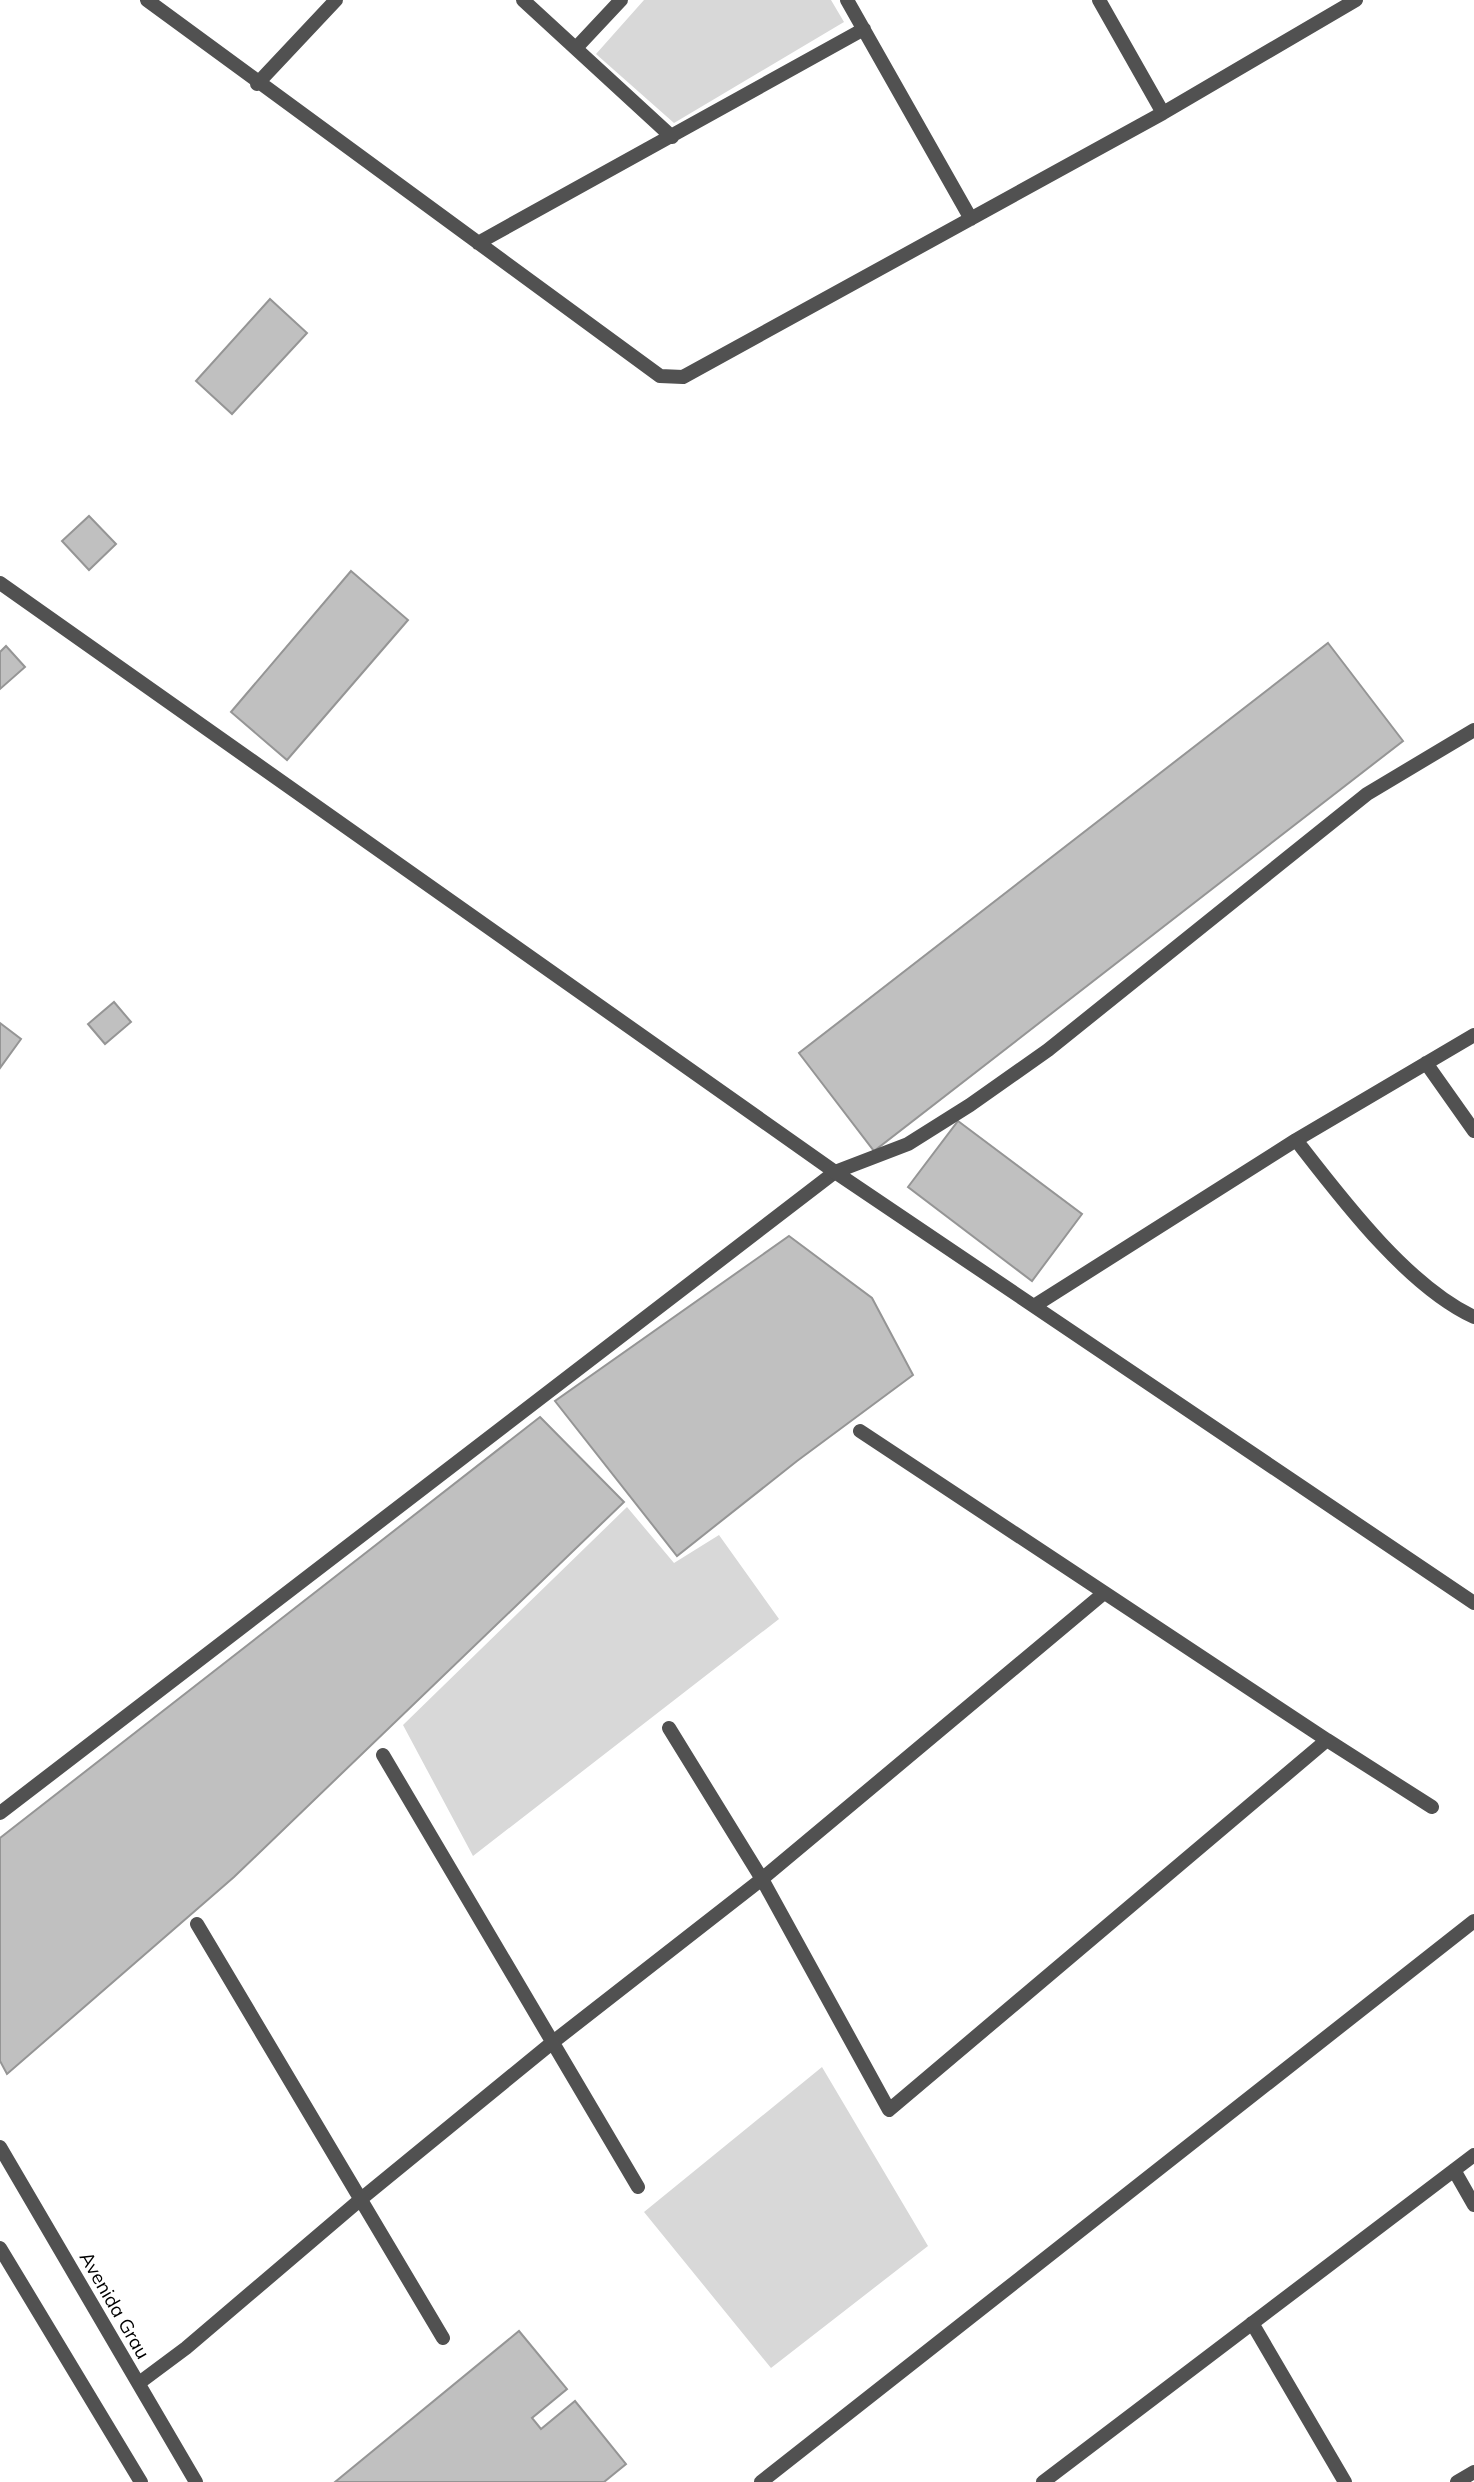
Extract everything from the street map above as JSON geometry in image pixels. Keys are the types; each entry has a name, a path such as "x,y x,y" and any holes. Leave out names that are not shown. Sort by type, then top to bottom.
{"street":[{"path":"146,0 257,84 660,376 683,377 1163,113 1356,0"},
{"path":"257,84 336,0"},
{"path":"523,0 671,137"},
{"path":"576,48 621,0"},
{"path":"847,0 971,219"},
{"path":"1099,0 1163,113"},
{"path":"478,243 864,29"},
{"path":"0,583 835,1172 1474,1603"},
{"path":"0,1813 835,1172 908,1144 970,1105 1048,1050 1367,794 1474,730"},
{"path":"1034,1306 1297,1140 1474,1035"},
{"path":"1426,1063 1474,1131"},
{"path":"1297,1140 1341,1199 1402,1264 1474,1317"},
{"path":"860,1431 1432,1807"},
{"path":"139,2383 186,2348 361,2199 553,2042 762,1878 1104,1593"},
{"path":"669,1728 762,1878 889,2110 1327,1740"},
{"path":"383,1755 638,2188"},
{"path":"761,2482 1474,1921"},
{"path":"197,1924 443,2338"},
{"name":"Avenida Grau","path":"0,2148 196,2482"},
{"path":"1043,2482 1063,2476 1252,2323 1474,2155"},
{"path":"1454,2170 1474,2206"},
{"path":"0,2248 141,2482"},
{"path":"1252,2323 1345,2482"},
{"path":"1457,2482 1474,2472"}],"shaded area":[{"path":"644,0 831,0 844,22 674,123 596,54"},
{"path":"627,1507 674,1563 719,1535 779,1619 473,1856 403,1725"},
{"path":"822,2067 928,2246 771,2368 644,2212"}],"building":[{"path":"270,299 307,333 232,414 196,381"},
{"path":"89,516 116,544 89,570 62,541"},
{"path":"351,571 408,620 287,760 231,712"},
{"path":"1328,643 1403,741 874,1151 799,1053"},
{"path":"6,646 25,667 0,689 0,652"},
{"path":"114,1002 131,1022 105,1044 88,1024"},
{"path":"0,1023 21,1039 0,1068"},
{"path":"958,1121 1082,1214 1032,1281 908,1187"},
{"path":"789,1236 872,1298 913,1375 797,1461 677,1556 555,1401"},
{"path":"540,1417 624,1502 234,1877 7,2074 0,2061 0,1838"},
{"path":"519,2331 567,2389 532,2418 541,2429 575,2401 626,2464 604,2482 335,2482"}]}
